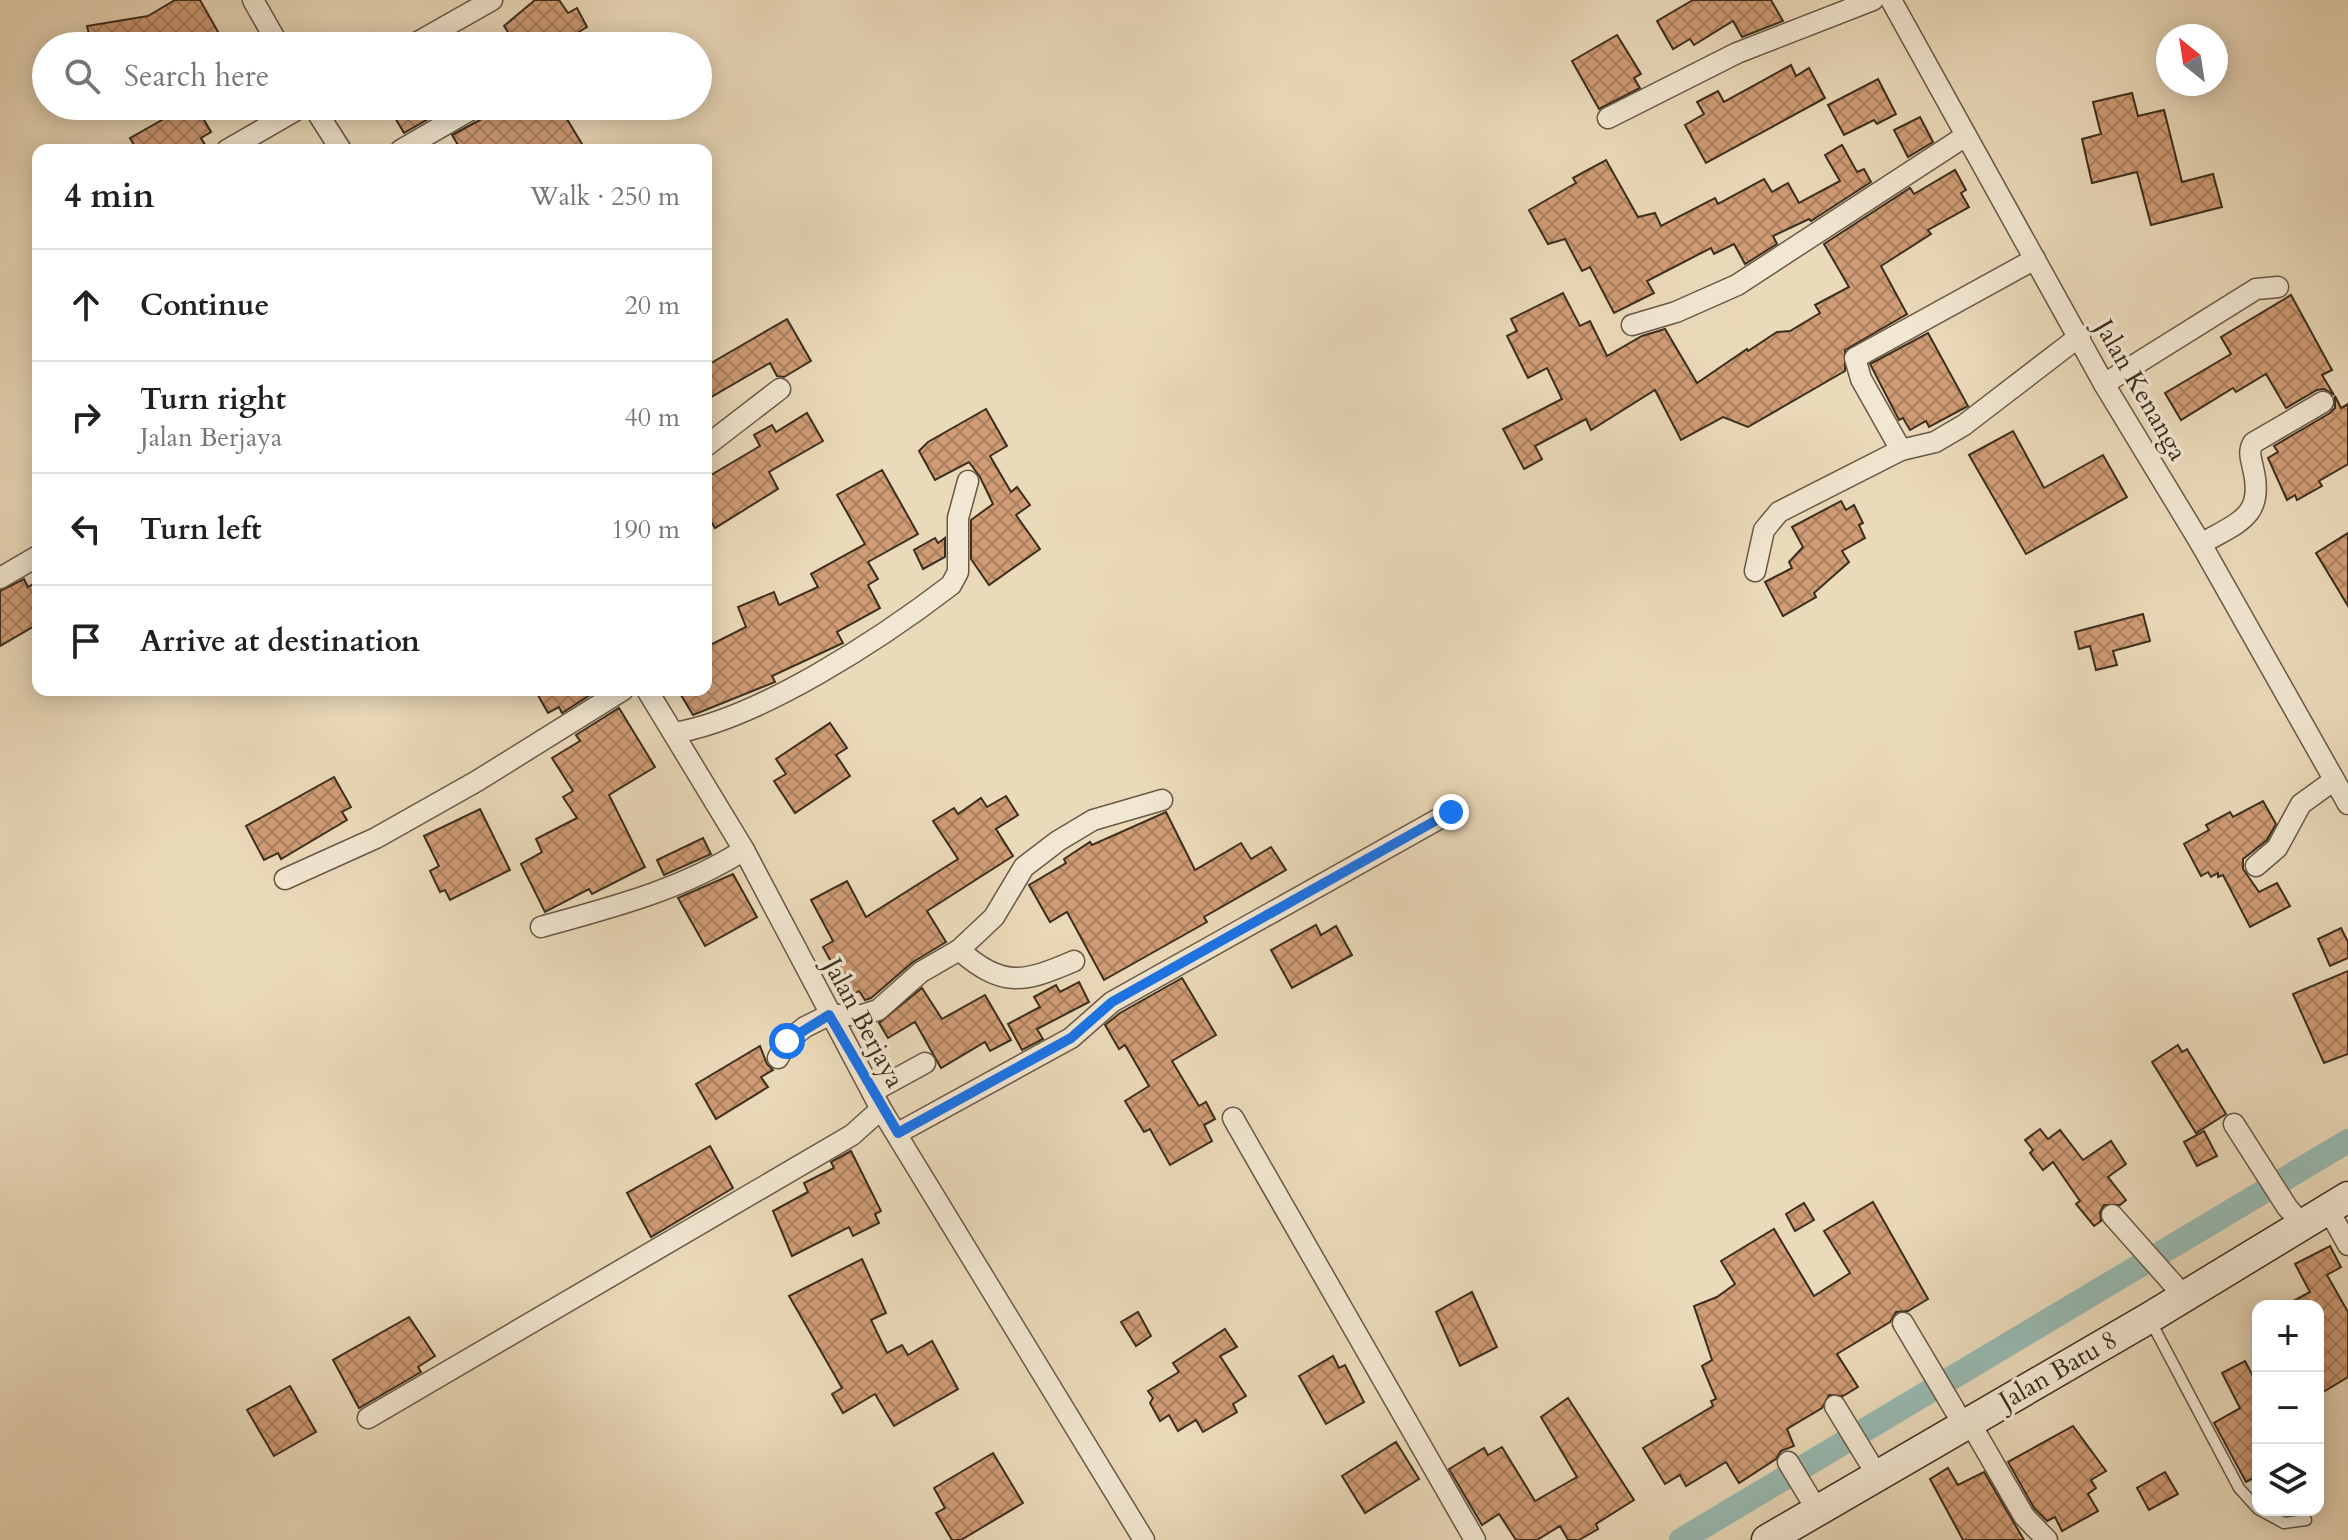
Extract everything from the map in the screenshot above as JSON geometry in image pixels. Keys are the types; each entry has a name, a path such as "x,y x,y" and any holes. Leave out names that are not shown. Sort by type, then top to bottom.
{"street":[{"path":"253,0 271,32"},
{"path":"436,32 492,0"},
{"path":"1608,118 1737,53 1873,0"},
{"name":"Jalan Kenanga","path":"1891,0 1964,137 2080,336 2104,384 2201,544 2348,804"},
{"path":"237,144 279,120"},
{"path":"322,120 337,144"},
{"path":"411,144 453,120"},
{"path":"1632,325 1676,312 1737,285 1964,137"},
{"path":"1901,450 1872,403 1855,358 2035,259"},
{"path":"2104,384 2256,289 2278,287"},
{"path":"1755,571 1764,530 1779,512 1901,450 1935,442 1964,425 2080,336"},
{"path":"712,441 780,389"},
{"path":"2201,544 2254,506 2258,493 2249,451 2253,443 2323,402"},
{"path":"674,733 705,728 823,670 883,634 951,585 958,572 958,518 968,481"},
{"path":"0,578 32,559"},
{"path":"285,879 376,838 465,788 613,696"},
{"name":"Jalan Berjaya","path":"651,696 744,850 876,1100 1144,1540"},
{"path":"2256,866 2277,848 2301,804 2333,781"},
{"path":"778,1058 787,1041 829,1015 862,1015 878,1010 921,972 959,950 994,917 1024,867 1058,841 1093,820 1162,800"},
{"path":"898,1133 1071,1038 1112,1002 1451,812"},
{"path":"541,927 656,895 705,874 744,850"},
{"path":"959,950 980,968 1022,981 1074,961"},
{"path":"368,1418 852,1135 876,1100 925,1063"},
{"path":"1233,1118 1475,1540"},
{"path":"2234,1124 2294,1216"},
{"path":"2338,1203 2348,1245"},
{"name":"Jalan Batu 8","path":"1767,1540 1817,1510 1871,1464 1966,1423 2149,1318 2176,1285 2294,1216 2338,1203"},
{"path":"2112,1215 2176,1285"},
{"path":"1903,1323 2024,1516 2047,1540"},
{"path":"1835,1406 1871,1464"},
{"path":"1788,1462 1817,1510"}],"lane":[{"path":"2149,1318 2239,1488 2252,1502"},
{"path":"2272,1516 2284,1523 2306,1520"}],"building":[{"path":"175,0 200,0 218,32 88,32 87,26 148,16"},
{"path":"535,0 559,0 568,13 577,8 587,27 579,32 508,32 504,26"},
{"path":"1693,0 1771,0 1783,21 1742,37 1733,21 1694,45 1690,39 1673,49 1657,21"},
{"path":"1617,35 1641,74 1634,78 1640,88 1599,109 1572,61"},
{"path":"1791,65 1796,76 1809,68 1825,98 1706,163 1685,125 1704,114 1697,102 1718,91 1724,102"},
{"path":"1878,79 1896,114 1877,124 1874,120 1844,135 1828,105"},
{"path":"2132,93 2138,116 2164,110 2182,182 2213,174 2222,207 2151,225 2137,172 2092,183 2082,139 2101,134 2093,102"},
{"path":"1920,117 1933,142 1908,157 1894,130"},
{"path":"162,120 204,120 211,132 201,138 204,144 134,144 130,138"},
{"path":"396,120 427,120 404,133"},
{"path":"480,120 567,120 582,144 457,144 452,135"},
{"path":"1842,145 1857,172 1864,169 1871,182 1811,221 1809,219 1773,236 1777,244 1745,264 1734,244 1714,254 1711,248 1647,281 1654,293 1614,313 1590,267 1582,271 1565,239 1548,244 1529,210 1576,183 1573,178 1606,160 1638,217 1655,213 1661,226 1715,198 1718,204 1764,179 1772,192 1788,183 1799,203 1840,181 1825,155"},
{"path":"1955,170 1966,190 1961,193 1969,207 1928,230 1931,234 1881,266 1907,314 1845,350 1845,371 1748,427 1723,417 1681,440 1655,390 1591,430 1586,419 1535,446 1542,459 1524,469 1503,429 1562,399 1547,368 1528,378 1507,336 1517,331 1511,319 1563,293 1580,326 1590,321 1607,356 1642,336 1665,329 1697,383 1747,349 1777,332 1790,331 1820,313 1815,305 1849,287 1824,244 1910,188 1914,194"},
{"path":"2291,295 2332,370 2322,375 2334,395 2324,389 2317,390 2286,408 2266,374 2236,392 2233,388 2181,420 2165,393 2231,354 2221,337"},
{"path":"787,319 811,361 784,377 777,376 770,363 712,397 712,363"},
{"path":"1928,333 1968,406 1929,427 1926,421 1910,430 1903,418 1899,420 1870,364"},
{"path":"2335,396 2341,408 2348,404 2348,464 2319,481 2322,486 2297,500 2295,495 2287,500 2268,458 2278,452 2274,446 2330,413 2335,408"},
{"path":"986,409 1007,446 990,456 1011,492 1017,487 1030,505 1016,515 1040,549 989,585 971,559 971,520 993,504 980,477 969,462 935,480 919,451 928,442"},
{"path":"807,413 823,441 769,472 778,489 715,528 712,523 712,474 760,446 754,435 772,425 776,432"},
{"path":"2013,431 2044,488 2103,455 2127,497 2026,554 1969,455"},
{"path":"882,470 918,534 868,562 878,579 868,585 880,608 837,632 843,643 772,676 775,682 693,715 682,696 712,696 712,644 746,627 738,607 774,592 779,605 818,587 811,574 865,544 837,495"},
{"path":"1841,501 1846,510 1854,505 1863,523 1859,525 1865,538 1842,551 1849,562 1814,593 1816,597 1783,616 1765,582 1792,568 1789,562 1803,547 1792,527"},
{"path":"2348,533 2348,606 2316,553"},
{"path":"935,538 938,543 945,538 945,557 923,569 914,550"},
{"path":"24,579 28,587 32,585 32,627 0,646 0,591"},
{"path":"2143,614 2150,641 2113,651 2117,665 2096,670 2090,646 2079,649 2075,632"},
{"path":"538,696 589,696 562,713 559,707 548,713"},
{"path":"619,708 655,767 609,795 645,867 592,894 589,889 545,912 521,864 542,852 536,839 577,818 563,797 573,791 552,758 580,741 576,735"},
{"path":"830,723 847,748 836,755 850,776 795,813 774,781 786,774 776,759"},
{"path":"334,777 351,807 342,812 347,820 281,859 278,853 264,860 246,826"},
{"path":"1006,796 1018,815 996,829 1013,856 927,911 946,942 913,962 871,998 865,1000 859,991 850,996 823,947 833,941 811,900 847,881 866,917 958,859 933,821 954,808 958,814 981,798 987,807"},
{"path":"2263,801 2276,824 2267,840 2243,859 2243,869 2259,892 2277,883 2290,906 2250,927 2223,875 2218,877 2218,873 2211,877 2208,872 2201,876 2184,844 2209,830 2206,825 2230,812 2233,817"},
{"path":"480,809 510,870 450,900 445,890 440,892 430,871 439,866 424,836"},
{"path":"1166,812 1195,870 1241,843 1251,859 1271,847 1286,870 1204,917 1207,922 1104,980 1067,912 1050,922 1029,885 1066,863 1064,859 1090,842 1092,845"},
{"path":"703,838 711,854 664,875 657,860"},
{"path":"733,874 757,917 705,946 678,898"},
{"path":"1316,925 1321,935 1336,926 1352,955 1292,988 1271,950"},
{"path":"2341,928 2348,942 2348,958 2330,966 2318,939"},
{"path":"2348,971 2348,1054 2324,1063 2293,994"},
{"path":"1182,978 1216,1035 1172,1061 1199,1106 1206,1102 1215,1119 1204,1125 1212,1141 1170,1165 1150,1129 1144,1132 1125,1101 1149,1086 1125,1045 1119,1049 1105,1025 1120,1013"},
{"path":"1079,982 1089,1002 1037,1029 1043,1039 1022,1050 1008,1024 1040,1007 1034,997 1056,985 1060,992"},
{"path":"922,988 942,1019 985,995 1011,1040 990,1051 985,1042 941,1068 915,1022 888,1038 879,1023"},
{"path":"2178,1045 2182,1052 2187,1049 2226,1114 2196,1133 2152,1062"},
{"path":"760,1046 767,1064 773,1070 761,1077 768,1087 716,1119 696,1084"},
{"path":"2040,1129 2048,1139 2060,1130 2083,1160 2111,1141 2126,1164 2108,1177 2126,1200 2120,1205 2104,1205 2100,1212 2101,1221 2094,1226 2076,1204 2080,1201 2053,1162 2043,1170 2030,1153 2033,1150 2025,1140"},
{"path":"2204,1131 2217,1156 2197,1166 2184,1142"},
{"path":"710,1146 733,1188 651,1237 627,1193"},
{"path":"851,1151 881,1211 875,1214 879,1223 853,1236 849,1227 792,1256 773,1211 808,1192 804,1183 834,1168 831,1162"},
{"path":"1873,1202 1928,1299 1908,1311 1896,1312 1890,1322 1837,1354 1858,1387 1843,1396 1829,1395 1822,1408 1787,1429 1794,1446 1781,1451 1776,1459 1739,1483 1726,1462 1686,1486 1680,1475 1665,1484 1643,1448 1713,1406 1711,1401 1716,1399 1702,1366 1712,1360 1694,1306 1717,1297 1735,1284 1721,1261 1774,1229 1814,1296 1850,1273 1824,1231"},
{"path":"1804,1203 1814,1220 1795,1231 1786,1214"},
{"path":"2330,1246 2341,1267 2327,1275 2348,1312 2348,1377 2324,1391 2324,1300 2295,1300 2310,1292 2295,1264"},
{"path":"862,1259 886,1313 871,1320 887,1353 902,1345 908,1355 932,1341 958,1389 894,1426 875,1394 843,1413 832,1394 842,1388 789,1296"},
{"path":"1472,1292 1497,1347 1460,1366 1436,1312"},
{"path":"1138,1312 1151,1336 1136,1346 1121,1322"},
{"path":"409,1317 435,1356 418,1367 421,1372 359,1408 333,1360"},
{"path":"1225,1329 1237,1347 1220,1356 1246,1396 1233,1404 1237,1412 1203,1432 1196,1420 1178,1431 1169,1415 1160,1421 1150,1403 1153,1398 1148,1391 1179,1372 1173,1363"},
{"path":"1333,1356 1339,1368 1345,1365 1364,1402 1326,1424 1299,1376"},
{"path":"2245,1361 2252,1374 2252,1479 2246,1482 2214,1423 2240,1408 2222,1373"},
{"path":"290,1386 316,1432 274,1456 247,1410"},
{"path":"1568,1398 1634,1500 1596,1524 1598,1529 1579,1540 1568,1540 1560,1526 1537,1540 1516,1540 1499,1514 1482,1525 1449,1469 1484,1448 1488,1455 1502,1447 1535,1501 1577,1477 1541,1417"},
{"path":"2073,1426 2106,1471 2091,1480 2096,1488 2088,1494 2098,1511 2062,1531 2055,1517 2047,1521 2034,1508 2008,1462"},
{"path":"1396,1442 1419,1479 1365,1513 1342,1476"},
{"path":"993,1453 1023,1503 961,1540 952,1540 936,1513 945,1508 934,1488"},
{"path":"1948,1468 1958,1485 1984,1472 2024,1540 1963,1540 1930,1479"},
{"path":"2165,1472 2178,1494 2149,1510 2137,1488"}],"waterway":[{"path":"1681,1540 2348,1141"}],"route":[{"path":"787,1041 805,1027 829,1015 881,1109 898,1133 1071,1038 1112,1002 1451,812"}]}
